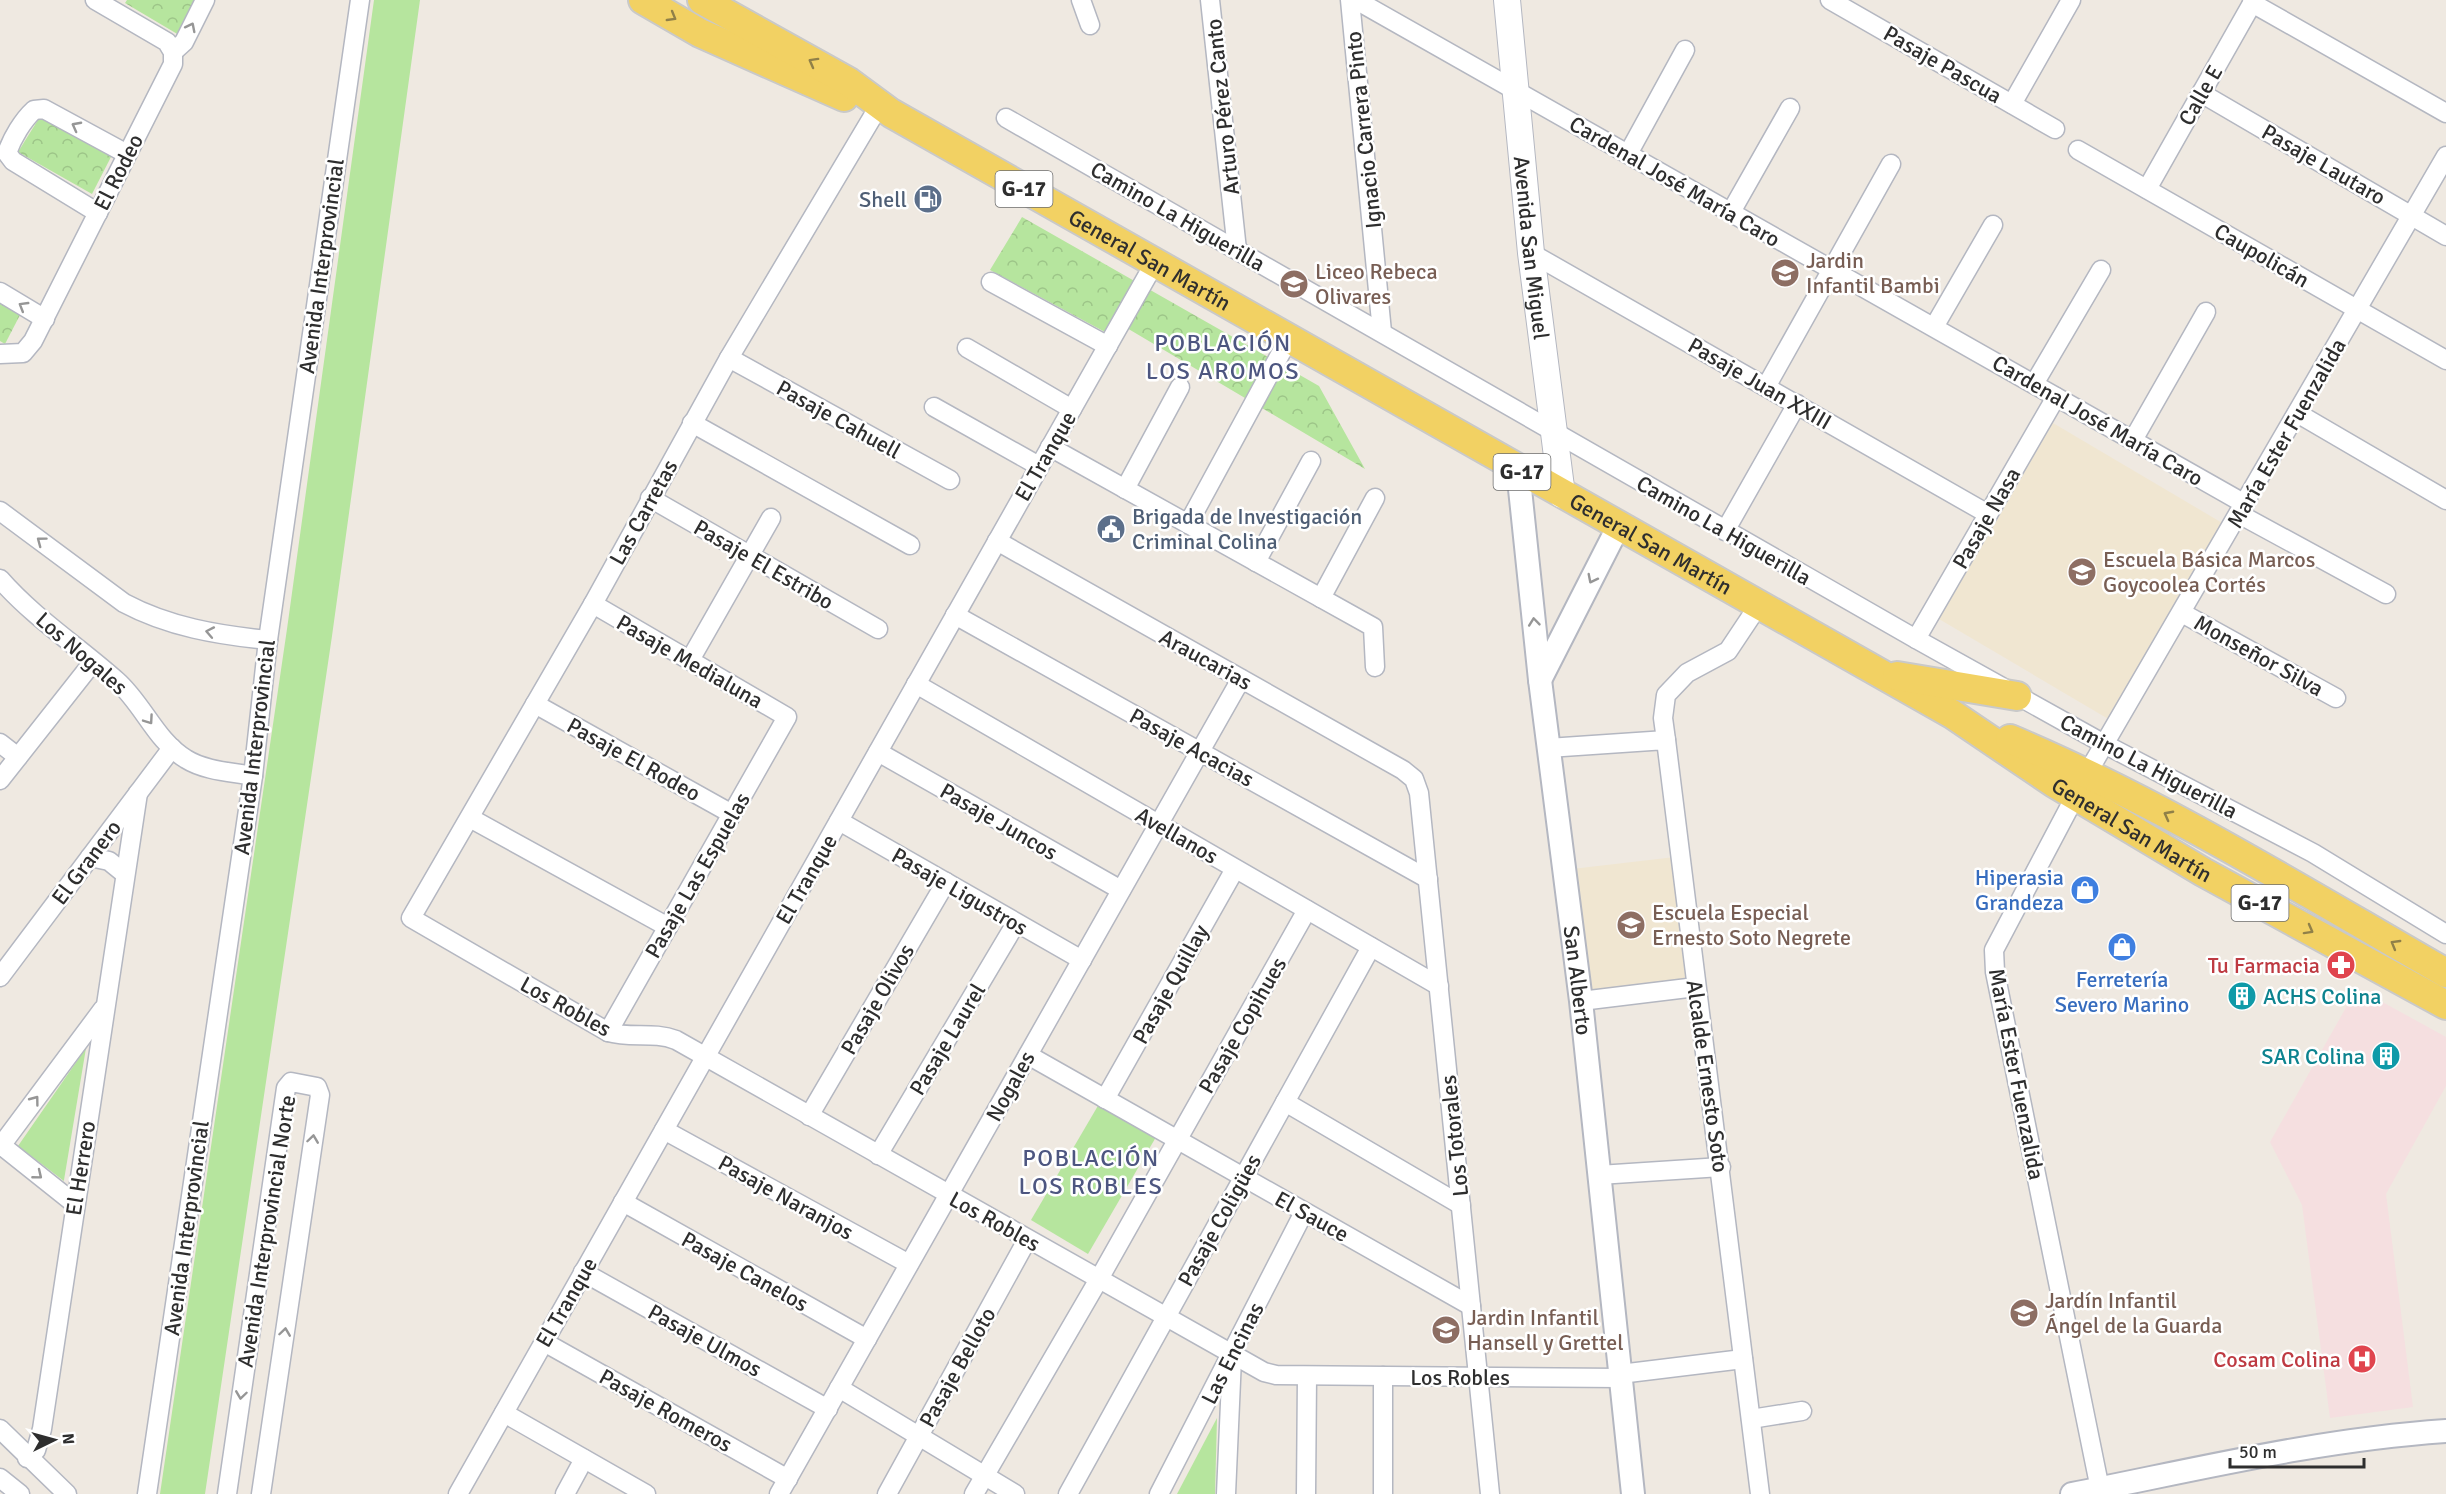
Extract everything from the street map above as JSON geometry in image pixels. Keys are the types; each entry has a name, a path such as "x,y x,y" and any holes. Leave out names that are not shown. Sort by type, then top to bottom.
{"main road":[{"name":"General San Martín","path":"643,0 700,33 797,78 840,96 879,106"},
{"name":"General San Martín","path":"702,0 849,82 879,106 1154,264 1952,714 2076,797 2203,872 2446,1005"},
{"name":"Avenida San Miguel","path":"1507,0 1531,253 1562,495"},
{"path":"1875,672 2016,696"},
{"name":"General San Martín","path":"1952,714 2088,772 2220,843 2446,973"}],"street":[{"path":"95,0 117,6 167,42 173,52 184,42 206,0"},
{"name":"Avenida Interprovincial","path":"147,1494 253,776 268,640 360,0"},
{"path":"1081,0 1090,26"},
{"name":"Arturo Pérez Canto","path":"1210,0 1237,250"},
{"name":"Ignacio Carrera Pinto","path":"1350,0 1382,332"},
{"name":"Cardenal José María Caro","path":"1356,0 2133,440 2242,509 2386,594"},
{"name":"Pasaje Pascua","path":"1830,0 2055,129"},
{"path":"2012,104 2071,0"},
{"path":"2253,2 2446,113"},
{"name":"Calle E","path":"2147,189 2253,2"},
{"path":"1628,154 1684,50"},
{"name":"El Rodeo","path":"0,354 23,353 45,319 173,64 173,52"},
{"name":"Pasaje Lautaro","path":"2201,93 2446,236"},
{"name":"Las Carretas","path":"411,918 593,604 729,358 879,106"},
{"path":"1731,212 1790,108"},
{"path":"98,213 13,161 7,153 9,146 29,114 34,110 44,110 127,154"},
{"name":"Camino La Higuerilla","path":"1006,118 2016,696 2313,853 2446,934"},
{"name":"Caupolicán","path":"2078,150 2446,360"},
{"name":"María Ester Fuenzalida","path":"2101,1491 1995,972 1994,950 2088,772 2106,745 2446,156"},
{"path":"1766,387 1891,164"},
{"path":"1934,327 1993,225"},
{"name":"Pasaje Juan XXIII","path":"1531,253 1988,514"},
{"name":"El Tranque","path":"458,1494 1154,264"},
{"path":"2034,384 2101,270"},
{"path":"991,282 1108,346"},
{"path":"0,292 45,319"},
{"path":"2133,440 2205,312"},
{"path":"1188,524 1288,340"},
{"path":"967,348 1072,409"},
{"name":"Pasaje Cahuell","path":"729,358 950,480"},
{"path":"1125,489 1180,387"},
{"name":"Pasaje Nasa","path":"1916,639 2056,397"},
{"path":"1725,531 1797,404"},
{"path":"934,407 1039,466"},
{"path":"2297,413 2446,500"},
{"path":"692,423 909,545"},
{"path":"1050,447 1373,627 1375,667"},
{"path":"1256,562 1311,461"},
{"name":"San Alberto","path":"1518,470 1548,748 1581,1001 1633,1494"},
{"name":"Pasaje El Estribo","path":"650,498 878,629"},
{"path":"1321,598 1375,498"},
{"path":"0,511 124,603 147,615 188,628 268,640"},
{"path":"690,660 771,518"},
{"path":"1540,680 1618,527"},
{"name":"Araucarias","path":"997,541 1403,770 1414,779"},
{"name":"Los Nogales","path":"0,579 128,691 172,748 188,760 205,766 253,776"},
{"name":"Pasaje Medialuna","path":"593,604 787,717"},
{"name":"Alcalde Ernesto Soto","path":"1758,606 1728,651 1687,673 1666,695 1663,718 1721,1167 1760,1494"},
{"name":"Monseñor Silva","path":"2182,613 2336,698"},
{"name":"Pasaje Acacias","path":"955,615 1428,879"},
{"path":"0,780 93,662"},
{"name":"Nogales","path":"784,1486 1241,679"},
{"name":"Avellanos","path":"916,684 1439,986"},
{"name":"Pasaje El Rodeo","path":"535,704 732,814"},
{"name":"Pasaje Las Espuelas","path":"608,1032 787,717"},
{"path":"1548,748 1666,740"},
{"path":"0,743 18,757"},
{"name":"El Granero","path":"0,977 172,748"},
{"name":"Pasaje Juncos","path":"878,752 1121,890"},
{"name":"Los Totorales","path":"1414,779 1419,793 1490,1494"},
{"name":"El Herrero","path":"27,1458 36,1450 42,1429 138,793"},
{"path":"470,818 668,927"},
{"name":"Pasaje Ligustros","path":"839,821 1082,960"},
{"path":"90,857 109,861 125,874"},
{"name":"Pasaje Quillay","path":"1105,1099 1235,869"},
{"name":"Pasaje Olivos","path":"809,1116 946,882"},
{"name":"Pasaje Copihues","path":"1099,1279 1307,910"},
{"name":"Los Robles","path":"411,918 608,1032 617,1035 664,1036 1270,1374 1479,1377 1620,1376 1743,1359"},
{"name":"Pasaje Laurel","path":"878,1155 1016,923"},
{"name":"Pasaje Coligües","path":"1068,1494 1371,947"},
{"path":"1581,1001 1696,987"},
{"path":"75,1204 1,1146 105,1007"},
{"name":"El Sauce","path":"1028,1055 1472,1306"},
{"name":"Avenida Interprovincial Norte","path":"227,1494 286,1088 291,1082 317,1087 320,1095 261,1494"},
{"path":"1285,1102 1461,1205"},
{"name":"Pasaje Naranjos","path":"664,1130 909,1264"},
{"path":"1599,1175 1721,1167"},
{"name":"Pasaje Canelos","path":"623,1202 867,1339"},
{"name":"Las Encinas","path":"1159,1494 1304,1212"},
{"name":"Pasaje Belloto","path":"887,1494 1027,1240"},
{"name":"Pasaje Ulmos","path":"583,1272 828,1409"},
{"path":"974,1494 1099,1279"},
{"name":"Pasaje Romeros","path":"544,1342 784,1486"},
{"path":"1226,1494 1232,1354"},
{"path":"1306,1494 1307,1376"},
{"path":"1383,1376 1383,1494"},
{"path":"839,1388 1015,1494"},
{"path":"1751,1419 1802,1411"},
{"path":"504,1413 646,1494"},
{"path":"0,1429 27,1458 67,1494"},
{"path":"2072,1494 2101,1491 2294,1448 2446,1431"},
{"path":"565,1494 584,1459"},
{"path":"0,1478 20,1494"}],"shaded area":[{"name":"Escuela Básica Marcos Goycoolea Cortés","path":"2053,423 2224,524 2110,720 1939,619"},
{"name":"Escuela Especial Ernesto Soto Negrete","path":"1675,857 1689,981 1586,993 1572,869"},
{"path":"2357,988 2446,1037 2446,1086 2386,1194 2413,1407 2330,1418 2302,1205 2270,1142"}],"green space":[{"path":"127,0 196,0 179,35 125,3"},
{"path":"374,0 420,0 332,636 205,1494 160,1494 287,629"},
{"path":"41,115 112,155 92,194 18,152"},
{"path":"1022,217 1319,386 1365,469 1115,321 1105,332 990,270"},
{"path":"0,303 20,315 5,344 0,341"},
{"path":"86,1048 64,1180 64,1181 18,1146"},
{"path":"1099,1104 1156,1137 1088,1254 1031,1220"},
{"path":"1217,1418 1215,1494 1177,1494"}],"place":[{"name":"Shell","path":"928,199"},
{"name":"Jardin Infantil Bambi","path":"1785,273"},
{"name":"Liceo Rebeca Olivares","path":"1294,284"},
{"name":"Brigada de Investigación Criminal Colina","path":"1111,529"},
{"name":"Escuela Básica Marcos Goycoolea Cortés","path":"2082,572"},
{"name":"Hiperasia Grandeza","path":"2085,890"},
{"name":"Escuela Especial Ernesto Soto Negrete","path":"1631,925"},
{"name":"Ferretería Severo Marino","path":"2122,947"},
{"name":"Tu Farmacia","path":"2341,965"},
{"name":"ACHS Colina","path":"2242,996"},
{"name":"SAR Colina","path":"2386,1056"},
{"name":"Jardín Infantil Ángel de la Guarda","path":"2024,1313"},
{"name":"Jardin Infantil Hansell y Grettel","path":"1446,1330"},
{"name":"Cosam Colina","path":"2362,1359"}],"district":[{"name":"POBLACIÓN LOS AROMOS","path":"1223,357"},
{"name":"POBLACIÓN LOS ROBLES","path":"1091,1172"}]}
